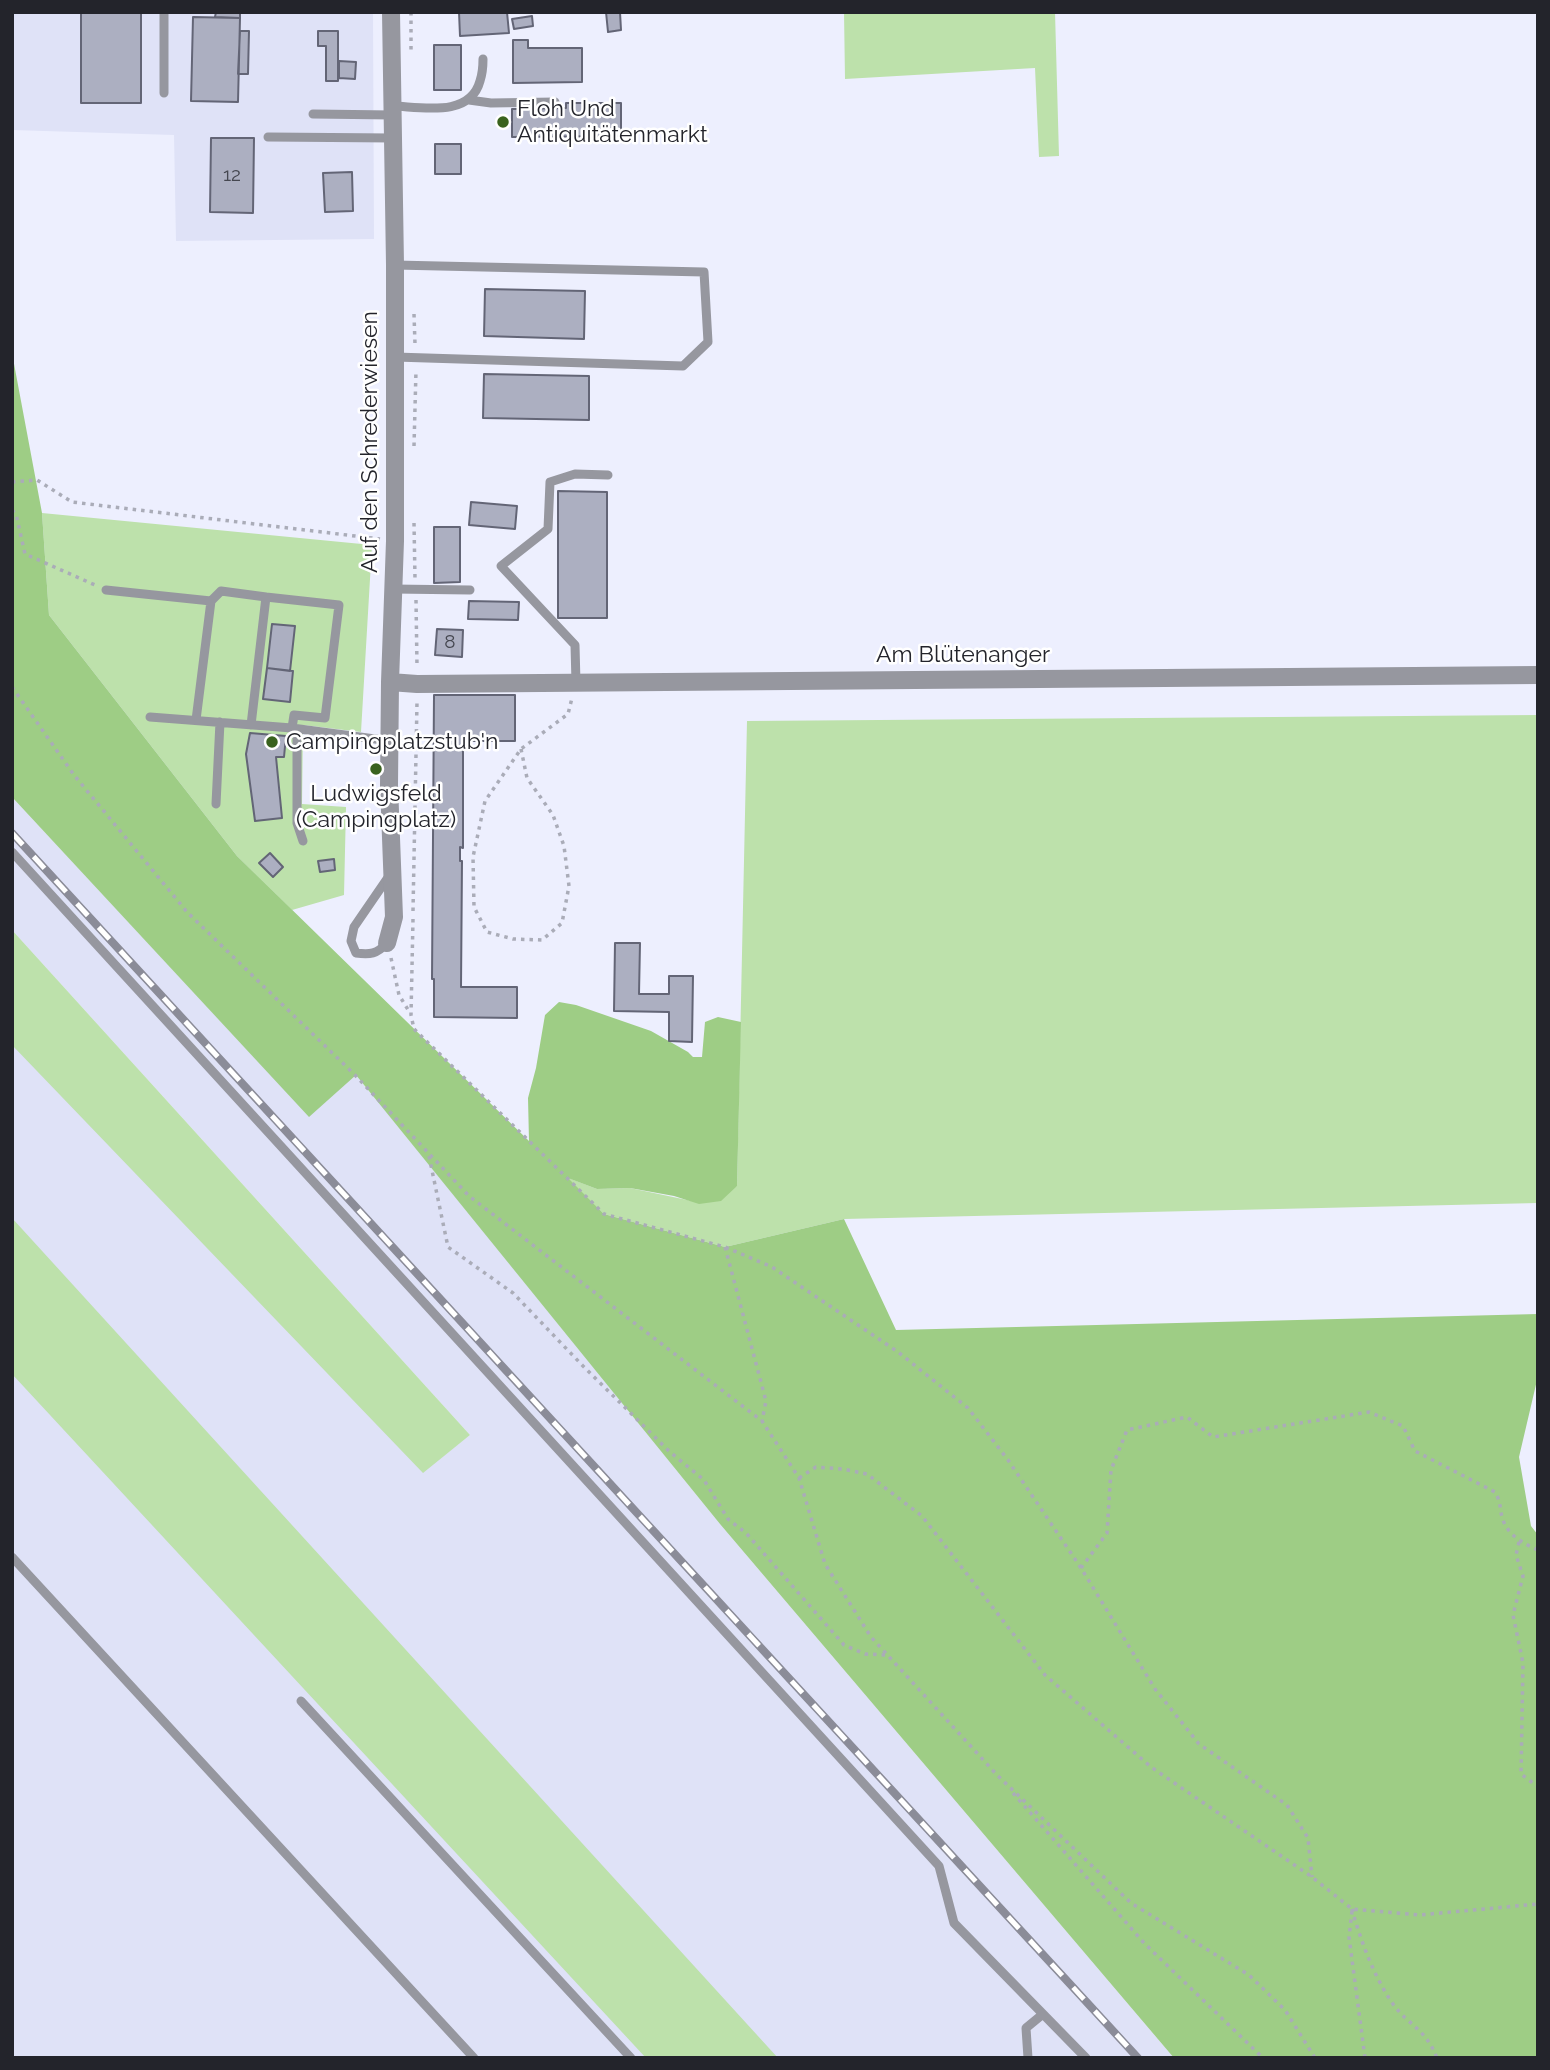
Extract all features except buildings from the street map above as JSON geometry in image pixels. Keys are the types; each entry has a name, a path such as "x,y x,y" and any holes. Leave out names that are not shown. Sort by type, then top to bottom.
{"street":[{"name":"Auf den Schrederwiesen","path":"387,943 394,917 390,741 395,541 391,12"},
{"name":"Am Blütenanger","path":"390,682 417,684 1538,675"}],"lane":[{"path":"164,12 164,93"},
{"path":"469,100 480,83 484,60"},
{"path":"313,114 440,109 469,100 491,103 555,102"},
{"path":"268,137 393,138"},
{"path":"395,265 704,272 708,342 683,366 395,357"},
{"path":"576,683 575,645 501,566 548,529 550,482 575,474 608,475"},
{"path":"393,589 471,590"},
{"path":"106,590 211,601"},
{"path":"196,720 211,601 221,591 339,605 325,718 294,715 297,822 303,841"},
{"path":"251,725 266,597"},
{"path":"149,717 294,728 390,741"},
{"path":"216,804 220,722"},
{"path":"12,852 939,1866 954,1923 1086,2058"},
{"path":"387,943 379,951 369,955 356,953 351,941 354,927 393,872"},
{"path":"12,1557 474,2058"},
{"path":"301,1701 631,2058"},
{"path":"1028,2058 1026,2028 1043,2014"}],"path":[{"path":"12,482 37,480 72,502 395,541"},
{"path":"12,510 16,514 25,554 106,590"},
{"path":"521,749 527,778 553,815 564,846 569,886 562,923 542,940 513,939 487,932 474,907 473,857 485,801 521,749 568,713 576,683"},
{"path":"417,684 411,1015 414,1029 604,1214 725,1247 772,1267 864,1328 968,1408 1009,1460 1081,1568 1155,1689 1199,1744 1287,1805 1308,1839 1312,1877"},
{"path":"12,687 74,775 187,912 355,1075 469,1196 762,1421 799,1478 825,1564 870,1637 998,1775 1144,1943 1263,2058"},
{"path":"387,943 399,995 411,1015"},
{"path":"429,1154 448,1247 513,1293 670,1452 704,1480 728,1519 746,1533 844,1646 865,1654 887,1655"},
{"path":"725,1247 766,1401 762,1421"},
{"path":"1081,1568 1107,1533 1111,1470 1127,1430 1187,1417 1213,1437 1369,1412 1402,1426 1415,1451 1495,1493 1502,1504 1503,1521 1519,1541 1538,1550"},
{"path":"799,1478 816,1467 867,1474 922,1516 1045,1675 1151,1767 1312,1877 1352,1909 1419,1915 1538,1904"},
{"path":"1519,1541 1516,1555 1522,1576 1513,1615 1523,1663 1521,1774 1538,1787"},
{"path":"998,1775 1131,1903 1249,1975 1285,2010 1315,2058"},
{"path":"1352,1909 1349,1937 1365,2058"},
{"path":"1352,1909 1361,1942 1393,2004 1430,2040 1437,2058"}],"shaded area":[{"path":"12,12 373,12 374,239 176,241 174,135 12,130"},
{"path":"12,797 309,1116 356,1074 720,1524 1174,2058 12,2058 12,1011 439,1459 470,1435 12,930"}],"green space":[{"path":"844,12 1055,12 1059,156 1039,157 1035,68 845,79"},
{"path":"12,353 42,513 49,615 237,856 529,1141 528,1098 545,1015 559,1002 576,1005 651,1031 693,1057 702,1057 705,1022 718,1017 741,1022 737,1186 721,1201 699,1204 674,1196 630,1188 597,1189 568,1178 604,1214 725,1247 844,1219 896,1330 1538,1314 1538,1376 1519,1457 1531,1526 1538,1535 1538,2058 1174,2058 720,1524 356,1075 309,1117 12,797"},
{"path":"42,513 372,545 361,732 303,725 302,804 346,807 344,895 292,910 237,856 49,615"},
{"path":"1538,715 1538,1203 844,1219 725,1247 604,1214 566,1177 597,1189 630,1188 692,1201 737,1186 747,721"},
{"path":"12,930 470,1435 423,1473 12,1045"},
{"path":"12,1218 778,2058 646,2058 12,1374"}],"railway":[{"path":"12,833 1138,2058"}],"place":[{"name":"Floh Und Antiquitätenmarkt","path":"503,122"},
{"name":"Campingplatzstub'n","path":"272,742"},
{"name":"Ludwigsfeld (Campingplatz)","path":"376,769"}]}
